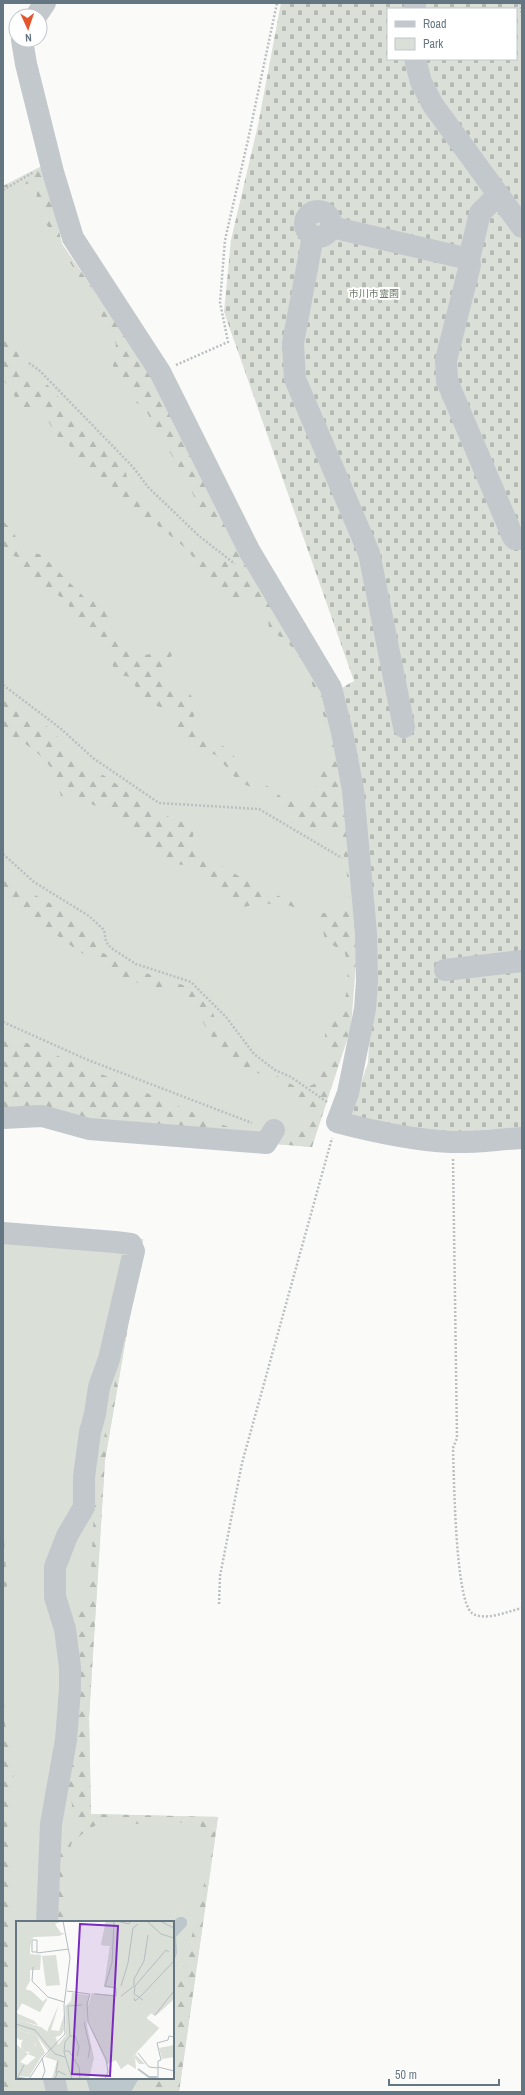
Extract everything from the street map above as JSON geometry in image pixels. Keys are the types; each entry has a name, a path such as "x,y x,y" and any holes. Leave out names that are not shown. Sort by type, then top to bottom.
{"street":[{"path":"23,48 24,59 50,162 73,238 160,372 250,552 331,688 342,732 352,790 366,934 365,1009 348,1093 339,1117 382,1134 453,1142 522,1138"},
{"path":"415,60 421,82 433,105 522,227"},
{"path":"498,195 480,212 469,259 470,265 446,360 447,381 513,537 522,539"},
{"path":"404,727 369,553 296,379 293,343 322,231 469,259"},
{"path":"445,970 522,961"},
{"path":"3,1118 42,1116 89,1129 266,1144 274,1130"},
{"path":"3,1233 131,1244 134,1251 109,1359 99,1386 95,1414 90,1432 84,1477 84,1507 67,1536 55,1567 55,1598 65,1629 70,1668 70,1690 66,1740 51,1824 47,1921"},
{"path":"54,2079 57,2092"}],"path":[{"path":"174,366 228,342 220,302 225,240 277,3"},
{"path":"520,3 522,16"},
{"path":"3,190 50,162"},
{"path":"29,363 40,371 133,466 148,487 199,536 240,568"},
{"path":"3,685 60,728 93,758 159,803 259,809 360,868"},
{"path":"3,854 34,882 89,916 104,930 106,942 111,948 136,964 191,982 226,1018 254,1054 339,1117 242,1463 220,1576 219,1604"},
{"path":"3,1022 138,1080 274,1130"},
{"path":"453,1142 456,1438 453,1448 456,1542 460,1574 466,1604 470,1612 477,1616 486,1616 522,1608"}],"green space":[{"name":"市川市霊園","path":"281,3 522,3 522,1127 443,1133 349,1118 368,1063 373,971 338,690 354,681 224,312 231,240 258,125"},
{"path":"44,165 62,244 156,380 325,689 357,949 312,1147 3,1122 3,186"},
{"path":"44,165 62,244 156,380 325,689 341,759 357,949 351,1028 312,1147 3,1122 3,1095 5,1087 3,1079 3,1033 240,1132 283,1137 300,1132 313,1113 291,1088 233,1062 212,1037 185,993 164,990 132,981 92,960 36,919 3,891 3,866 13,883 68,913 92,930 97,950 142,972 192,988 213,1013 219,1031 259,1065 301,1090 314,1084 329,1055 325,1038 325,1025 333,1019 344,1003 348,973 345,953 325,940 321,921 288,905 269,904 233,908 201,867 175,864 117,816 83,800 61,796 55,775 40,755 18,739 3,733 3,694 49,728 79,761 108,778 152,810 187,824 194,829 192,843 223,867 263,890 323,913 341,913 350,894 340,832 322,824 313,832 291,822 277,803 256,789 239,782 216,755 192,747 179,733 171,710 145,700 138,691 131,677 118,675 110,661 107,643 92,637 76,623 68,601 46,589 32,584 17,557 3,552 3,521 13,531 21,549 42,555 84,597 117,609 111,622 114,636 130,649 145,655 169,650 172,655 166,669 168,684 179,689 186,687 189,692 195,708 192,722 198,734 229,749 249,777 273,789 282,798 293,801 311,795 316,786 317,776 329,763 330,746 328,732 318,699 304,667 290,645 269,628 267,611 251,594 234,601 219,597 199,572 193,557 183,546 157,525 127,507 110,483 96,479 85,470 69,445 58,437 43,413 18,405 11,387 3,381 3,339 8,339 24,351 19,367 28,382 44,381 126,473 130,493 172,527 179,537 189,543 203,562 212,566 226,561 231,547 226,534 203,516 187,481 168,449 167,437 157,430 144,407 130,399 125,379 113,366 116,344 94,301 35,206 37,193 34,182 18,186 3,195 3,186"},
{"path":"3,1227 143,1239 105,1460 89,1718 91,1814 218,1817 179,2092 3,2092"},
{"path":"3,1227 143,1239 105,1460 89,1718 91,1814 218,1817 179,2092 152,2092 155,2079 174,2079 174,1988 183,1969 199,1909 206,1874 208,1842 200,1825 151,1819 142,1825 120,1821 104,1822 90,1829 72,1842 65,1874 65,1900 68,1907 78,1921 53,1921 55,1880 61,1850 74,1833 75,1822 66,1771 75,1619 86,1594 91,1570 94,1510 99,1464 116,1376 119,1328 137,1251"},
{"path":"3,1525 7,1584 3,1610"},
{"path":"3,1679 5,1723 14,1772 7,1830 12,1895 8,1947 8,2017 14,2089 17,2092 3,2092"}],"shaded area":[{"path":"179,1917 183,1917 187,1920 187,1925 176,1937 177,1953 174,1961 174,1921"},
{"path":"86,2079 138,2079 131,2092 90,2092"}]}
